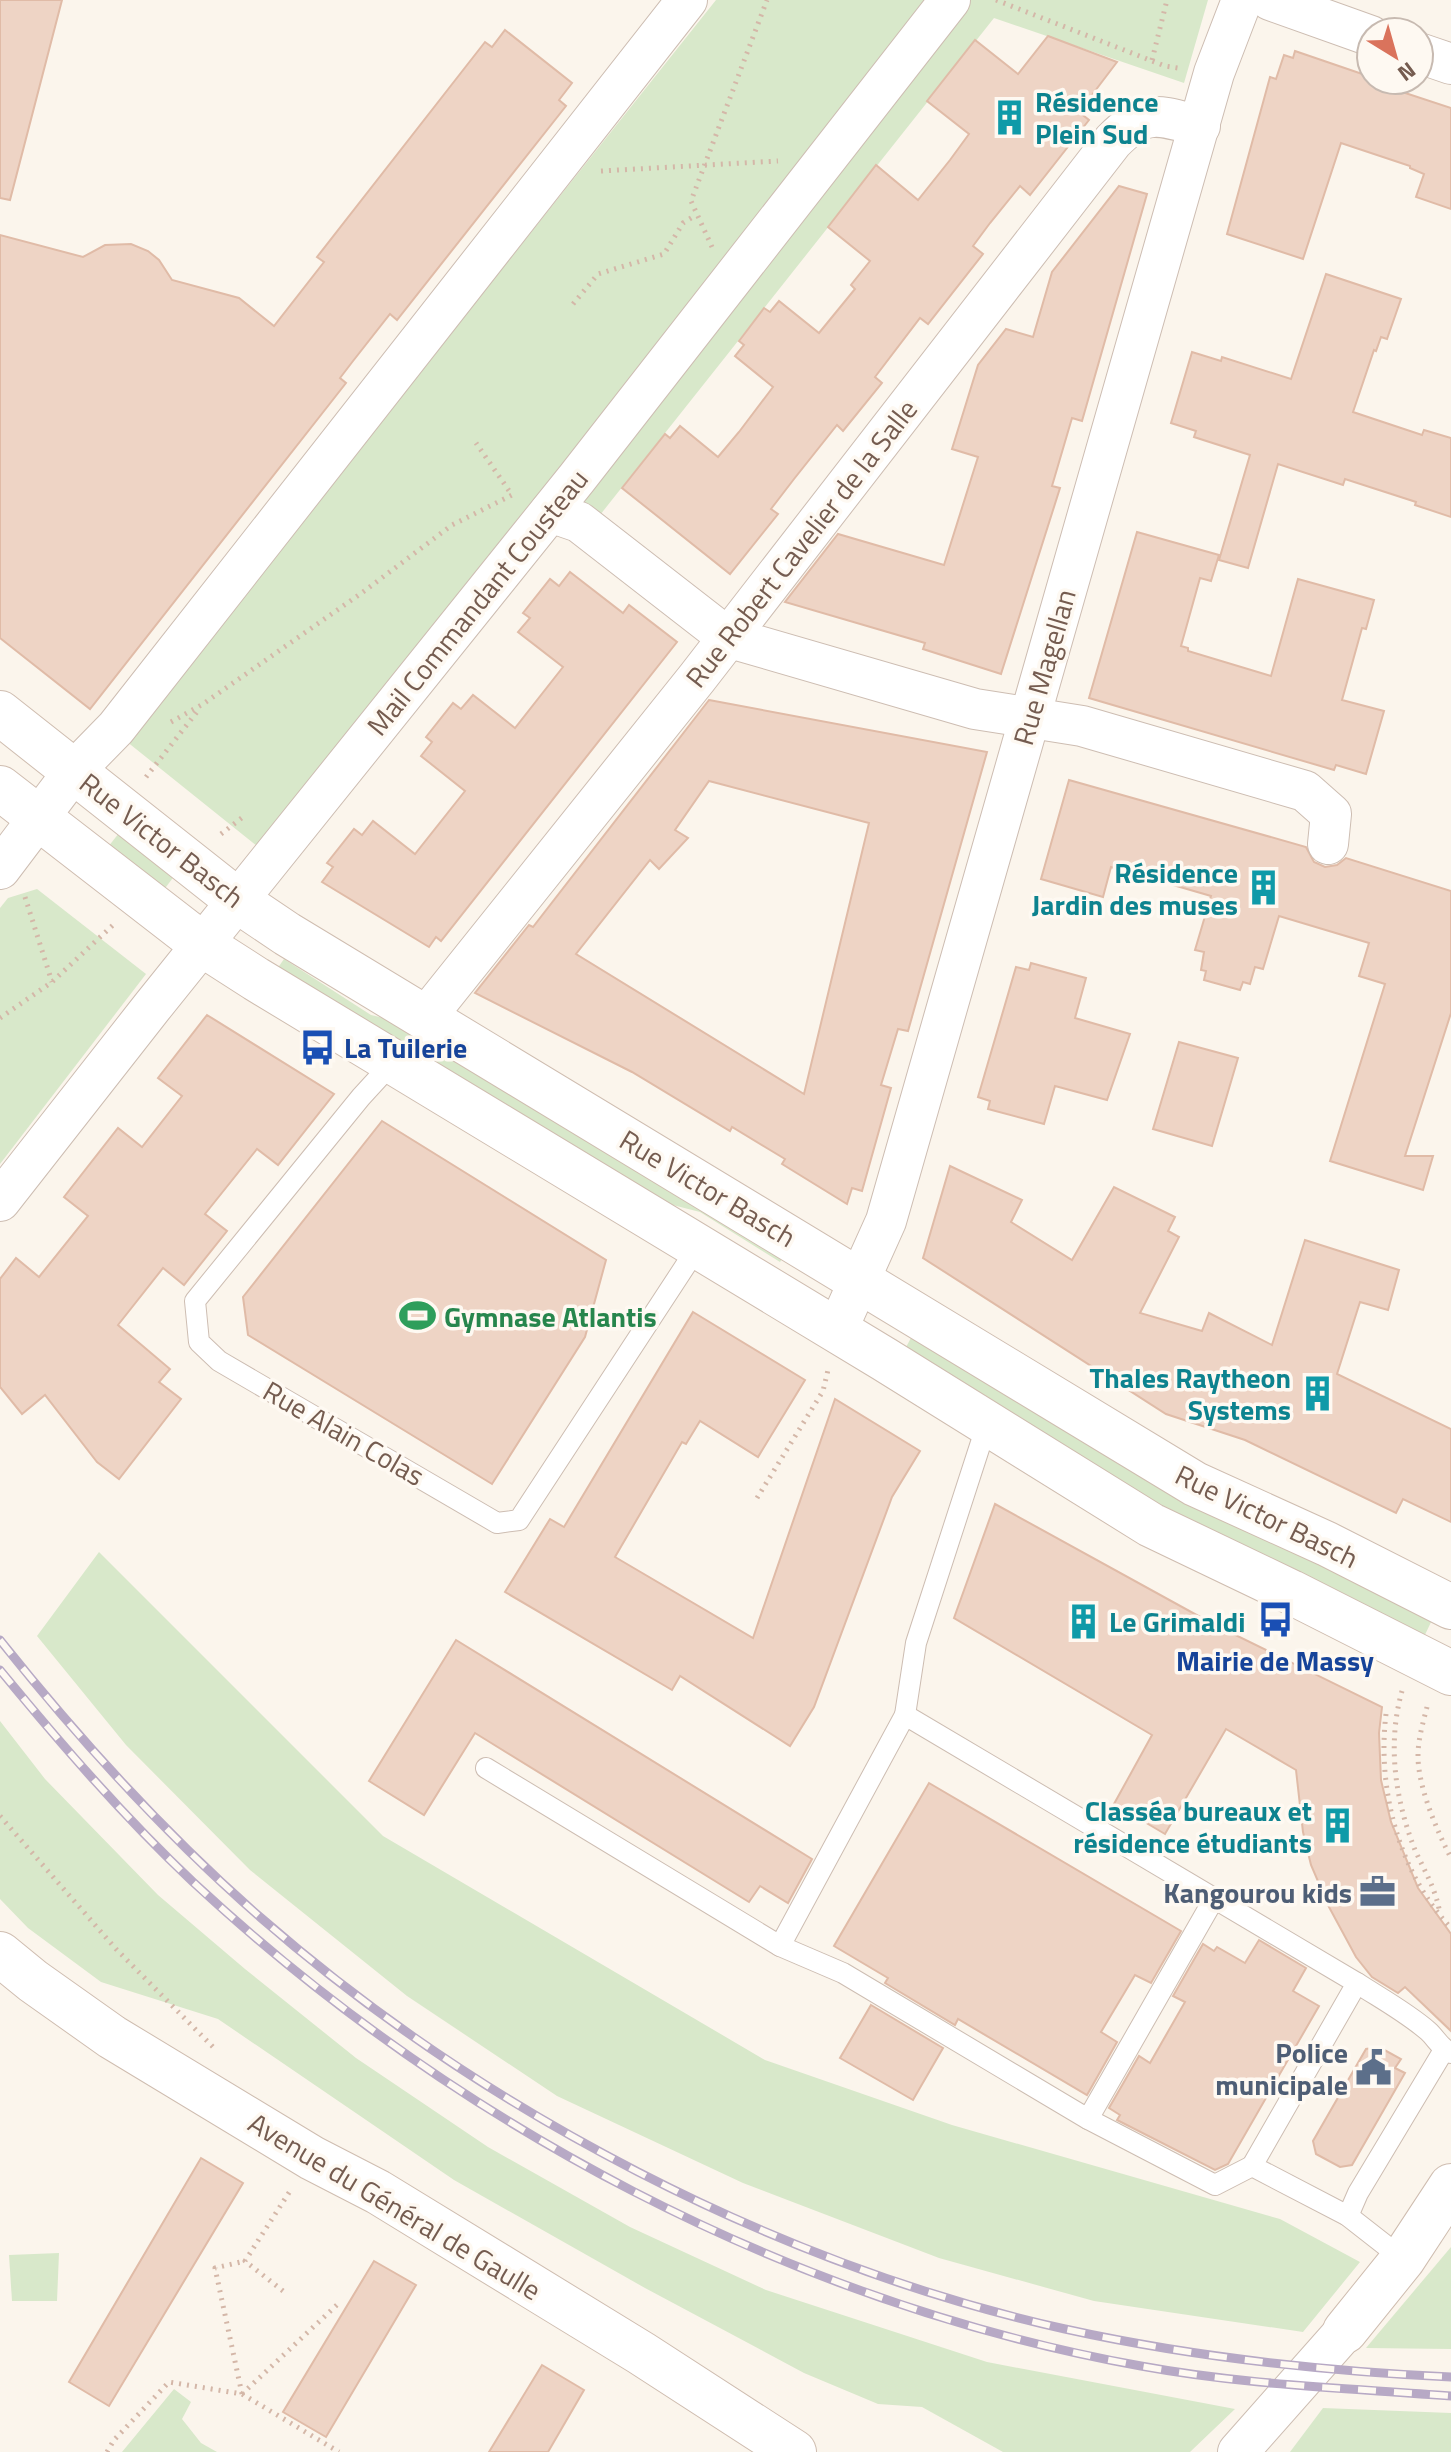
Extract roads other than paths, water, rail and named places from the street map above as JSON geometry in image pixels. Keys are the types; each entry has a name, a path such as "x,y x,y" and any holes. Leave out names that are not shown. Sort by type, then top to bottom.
{"street":[{"path":"12,880 38,818 74,771 116,728 687,0"},
{"name":"Mail Commandant Cousteau","path":"0,1201 550,512 950,0"},
{"name":"Rue Magellan","path":"837,1330 886,1221 1214,73 1242,0"},
{"path":"1284,2 1355,30"},
{"name":"Rue Robert Cavelier de la Salle","path":"425,1018 727,637 1113,141 1133,122 1162,116 1200,126"},
{"path":"550,512 579,522 727,637 975,709 1082,726 1305,791 1331,814 1328,844"},
{"name":"Rue Victor Basch","path":"0,713 238,901 425,1018 1195,1484 1327,1544 1451,1607"},
{"name":"Rue Victor Basch","path":"0,788 203,945 697,1248 837,1330 1151,1525 1446,1670"},
{"name":"Avenue du Général de Gaulle","path":"0,1954 112,2037 312,2158 378,2192 641,2353 794,2452"},
{"path":"1238,2452 1345,2331 1403,2259 1451,2186"}],"lane":[{"name":"Rue Alain Colas","path":"394,1061 361,1097 195,1301 199,1342 219,1361 497,1523 519,1520 697,1248"},
{"path":"780,1946 905,1715 916,1643 987,1424"},
{"path":"905,1715 1357,1983 1417,2023 1448,2052 1358,2193 1348,2216"},
{"path":"486,1768 780,1946 843,1973 1088,2119 1215,2185 1252,2166 1357,1983"},
{"path":"1088,2119 1215,1897"},
{"path":"1398,1993 1417,2023"},
{"path":"1252,2166 1348,2216 1403,2259"}],"railway":[{"path":"0,1640 124,1784 190,1853 260,1917 347,1988 439,2054 536,2116 638,2172 742,2222 849,2265 957,2301 1065,2329 1257,2361 1451,2377"},
{"path":"0,1670 69,1752 142,1831 193,1882 294,1970 402,2051 515,2125 633,2191 755,2249 881,2298 1010,2337 1141,2366 1218,2378 1451,2396"}],"place":[{"name":"Résidence Plein Sud","path":"1009,117"},
{"name":"Résidence Jardin des muses","path":"1264,888"},
{"name":"La Tuilerie","path":"318,1047"},
{"name":"Gymnase Atlantis","path":"418,1316"},
{"name":"Thales Raytheon Systems","path":"1317,1393"},
{"name":"Mairie de Massy","path":"1275,1620"},
{"name":"Le Grimaldi","path":"1083,1621"},
{"name":"Classéa bureaux et résidence étudiants","path":"1338,1826"},
{"name":"Kangourou kids","path":"1378,1892"},
{"name":"Police municipale","path":"1374,2068"}]}
